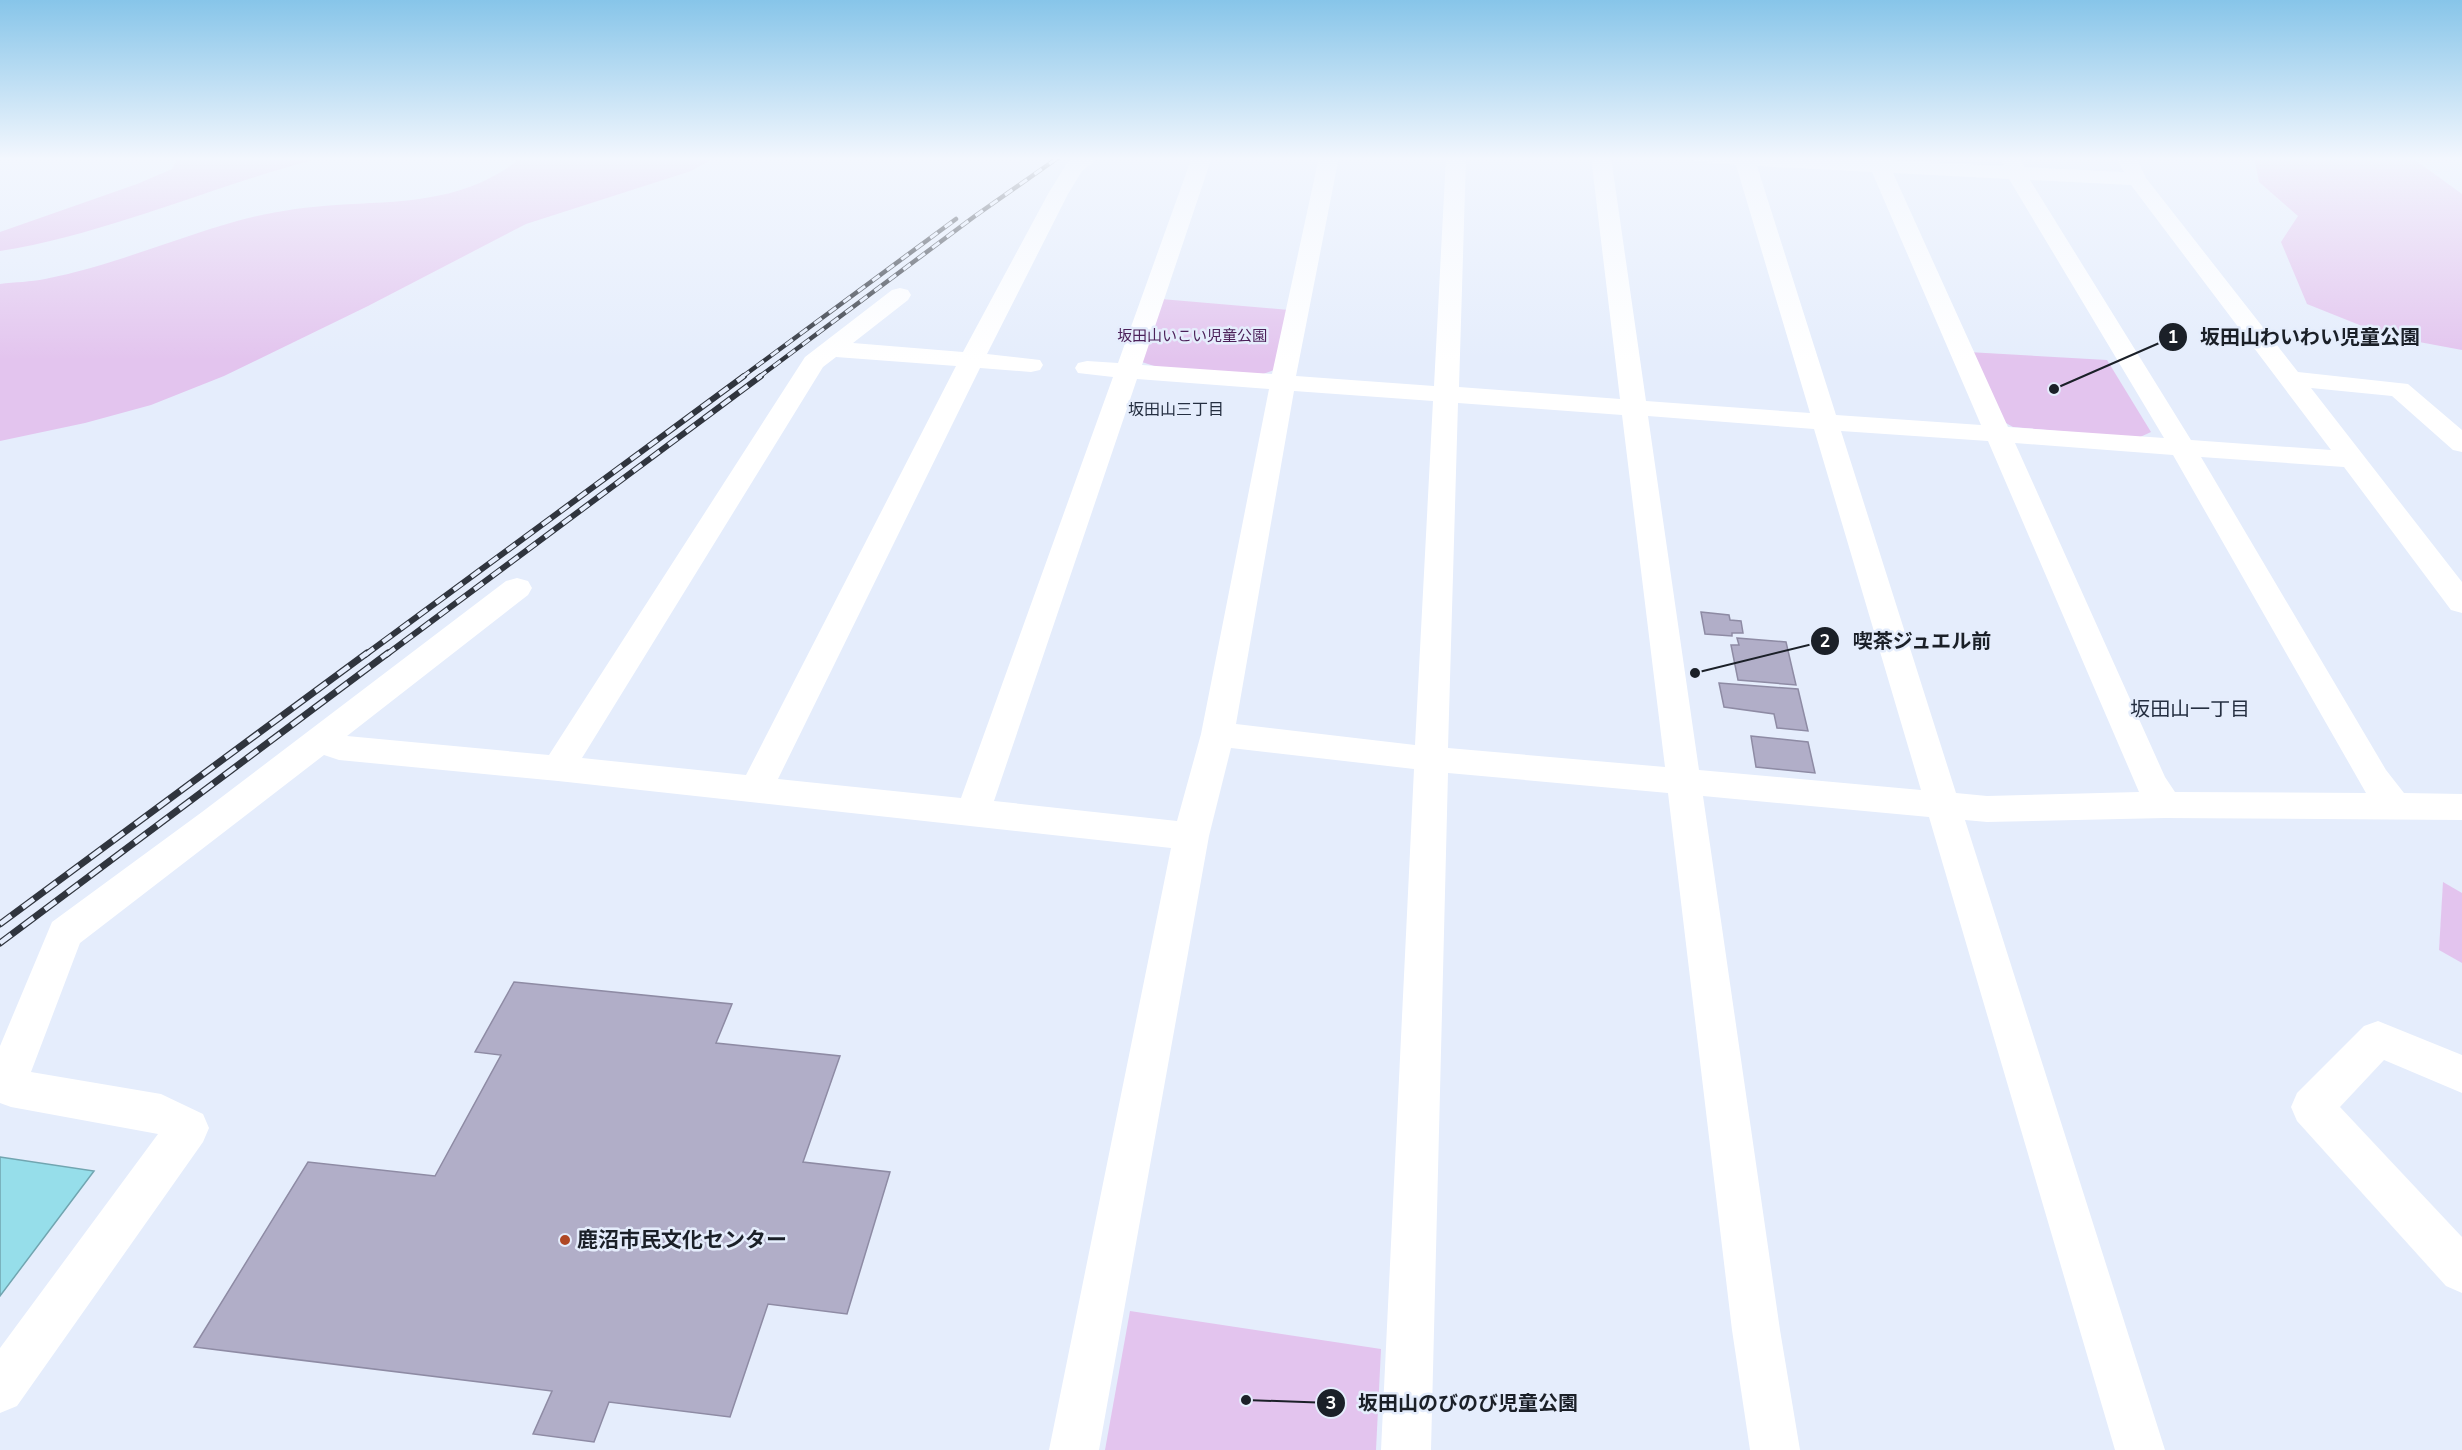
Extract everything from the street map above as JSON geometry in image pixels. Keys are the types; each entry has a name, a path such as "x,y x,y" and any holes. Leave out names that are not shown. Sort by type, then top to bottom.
{"street":[{"path":"756,789 1042,225"},
{"path":"973,812 1178,225"},
{"path":"1074,1450 1191,836 1218,734 1283,381 1315,225"},
{"path":"1406,1450 1453,225"},
{"path":"1610,225 1754,1318 1775,1450"},
{"path":"1765,225 1823,421 2140,1450"},
{"path":"1905,225 2150,781 2165,805"},
{"path":"2049,225 2182,447 2374,779 2395,807"},
{"path":"2173,225 2352,460 2452,577 2462,603"},
{"path":"558,768 814,362 900,295"},
{"path":"832,349 1031,364"},
{"path":"1087,368 1635,406 2352,460"},
{"path":"2290,379 2399,389 2462,444"},
{"path":"0,1389 188,1128 161,1113 11,1088 9,1075 65,933 214,822 517,588"},
{"path":"1218,734 1431,759 1987,809 2165,805 2462,807"},
{"path":"321,739 339,748 558,768 1191,836"},
{"path":"2462,1074 2378,1039 2312,1107 2462,1270"}],"green space":[{"path":"21,225 109,225 42,243 0,251 0,232"},
{"path":"224,225 525,225 368,306 224,376 151,405 85,423 0,441 0,284 70,274"},
{"path":"2292,225 2462,225 2462,350 2387,336 2307,304 2281,242"},
{"name":"坂田山いこい児童公園","path":"1161,299 1289,310 1274,370 1263,374 1157,367 1142,362"},
{"path":"1968,352 2107,360 2151,432 2138,438 2013,427 1997,418"},
{"path":"2443,882 2462,893 2462,963 2439,950"},
{"path":"1130,1311 1381,1349 1376,1450 1105,1450"}],"water":[{"path":"0,1157 94,1171 0,1296"}],"building":[{"path":"1701,612 1729,615 1730,620 1741,621 1743,633 1732,633 1732,636 1705,634"},
{"path":"1737,638 1786,642 1796,685 1738,680 1731,645 1739,645"},
{"path":"1719,683 1798,689 1808,731 1777,728 1774,714 1724,707"},
{"path":"1751,736 1808,742 1815,773 1756,767"},
{"name":"鹿沼市民文化センター","path":"514,982 732,1004 716,1043 840,1056 803,1162 890,1172 847,1314 768,1304 730,1417 609,1402 594,1442 533,1434 552,1391 194,1347 308,1162 435,1176 501,1055 475,1052"}],"railway":[{"path":"742,377 948,225"},
{"path":"759,377 963,225"},
{"path":"365,655 744,376"},
{"path":"386,655 761,376"},
{"path":"0,924 367,653"},
{"path":"0,943 388,653"}],"place":[{"name":"坂田山わいわい児童公園","path":"2054,389"},
{"name":"喫茶ジュエル前","path":"1695,673"},
{"name":"鹿沼市民文化センター","path":"565,1240"},
{"name":"坂田山のびのび児童公園","path":"1246,1400"}],"district":[{"name":"坂田山三丁目","path":"1176,409"},
{"name":"坂田山一丁目","path":"2190,709"}]}
